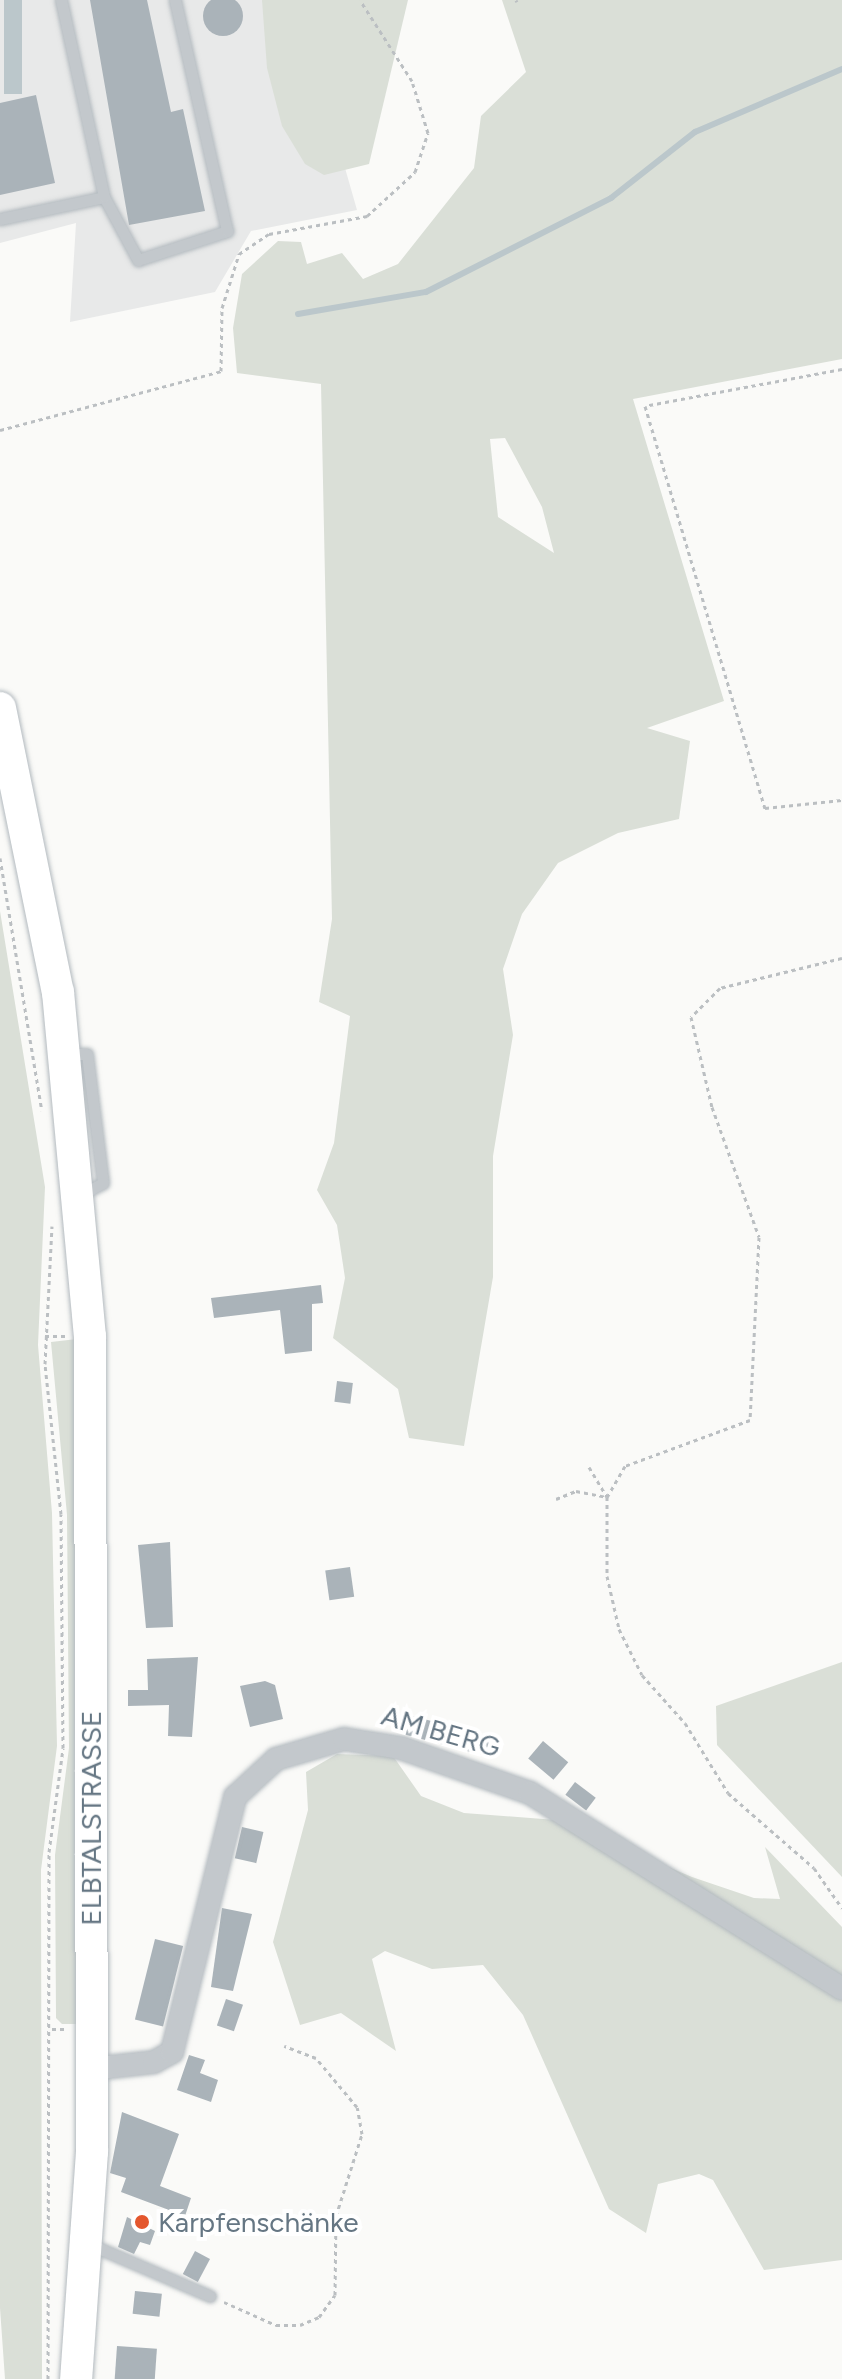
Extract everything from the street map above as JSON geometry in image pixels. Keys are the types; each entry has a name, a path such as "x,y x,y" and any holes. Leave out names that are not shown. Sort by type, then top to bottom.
{"street":[{"name":"ELBTALSTRASSE","path":"0,708 66,1054 86,1255 91,2069 87,2243 76,2379"},
{"name":"AM BERG","path":"91,2069 154,2062 172,2052 235,1797 276,1759 344,1739 401,1748 530,1793 842,1989"}],"lane":[{"path":"61,0 104,197 138,260 227,231 175,0"},
{"path":"0,219 104,197"},
{"path":"87,2243 210,2296"}],"path":[{"path":"0,430 221,371 222,308 239,254 269,234 367,216 415,172 428,133 412,81 360,0"},
{"path":"842,369 645,406 765,808 842,800"},
{"path":"0,858 42,1116"},
{"path":"842,958 720,988 691,1017 712,1107 759,1237 750,1420 625,1466 607,1497 607,1576 619,1629 642,1675 685,1723 728,1793 814,1868 842,1908"},
{"path":"48,2379 49,1852 63,1748 61,1514 45,1364 52,1221"},
{"path":"589,1467 607,1497"},
{"path":"556,1499 576,1491 607,1497"},
{"path":"210,2296 276,2325 300,2325 319,2317 335,2295 334,2227 362,2134 357,2107 316,2058 284,2046"}],"shaded area":[{"path":"0,0 297,0 357,210 251,231 215,292 70,322 76,223 0,243"},
{"path":"4,0 22,0 22,94 4,94"},
{"path":"262,0 408,0 369,164 324,175 305,164 282,126 267,68"},
{"path":"502,0 842,0 842,359 633,399 724,701 647,728 690,741 679,819 618,833 558,863 522,914 503,969 513,1035 493,1156 493,1277 464,1446 409,1438 398,1389 333,1338 345,1278 337,1225 317,1190 334,1143 350,1016 319,1002 332,919 321,384 237,373 233,328 242,274 278,241 301,242 307,264 342,253 363,279 398,264 474,168 481,116 526,72","holes":["505,438 542,507 554,553 498,517 490,439"]},
{"path":"0,911 45,1187 38,1345 52,1513 57,1746 41,1870 42,2379 5,2379 0,2308"},
{"path":"77,1339 77,2024 62,2024 56,2018 55,1855 69,1748 67,1515 51,1342"},
{"path":"842,1662 842,1877 717,1745 716,1706"},
{"path":"337,1754 393,1756 421,1796 464,1813 556,1820 692,1877 754,1898 780,1899 765,1847 842,1927 842,2260 764,2270 713,2180 699,2174 658,2184 646,2233 609,2209 523,2015 483,1965 432,1969 385,1951 372,1959 396,2051 341,2013 300,2025 273,1942 308,1810 306,1772"}],"building":[{"path":"223,-4 237,2 243,16 237,30 223,36 209,30 203,16 209,2"},
{"path":"90,0 147,0 171,112 183,109 205,211 129,225"},
{"path":"36,95 55,183 0,195 0,103"},
{"path":"321,1285 323,1303 312,1304 312,1351 285,1354 280,1310 214,1318 211,1298"},
{"path":"337,1381 353,1383 350,1404 334,1402"},
{"path":"170,1542 173,1627 146,1628 138,1545"},
{"path":"350,1567 354,1597 329,1600 325,1570"},
{"path":"198,1657 192,1737 168,1736 169,1705 128,1706 128,1690 148,1690 147,1659"},
{"path":"265,1681 275,1685 283,1719 250,1727 240,1686"},
{"path":"409,1715 497,1739 492,1758 404,1734"},
{"path":"543,1741 568,1762 553,1780 528,1759"},
{"path":"575,1782 596,1798 586,1810 565,1795"},
{"path":"242,1827 263,1832 256,1863 235,1858"},
{"path":"222,1908 252,1914 233,1991 211,1987"},
{"path":"155,1939 183,1946 163,2027 135,2020"},
{"path":"226,1999 243,2005 234,2031 217,2025"},
{"path":"189,2055 205,2060 200,2073 218,2080 211,2102 177,2090"},
{"path":"122,2112 179,2134 160,2186 191,2198 185,2216 121,2192 126,2178 110,2173"},
{"path":"127,2217 155,2231 150,2245 140,2242 134,2254 118,2247"},
{"path":"195,2251 210,2259 198,2282 183,2274"},
{"path":"135,2291 162,2294 159,2317 133,2314"},
{"path":"117,2346 157,2349 155,2379 115,2379"}],"waterway":[{"path":"298,314 426,292 611,198 695,132 842,69"}],"place":[{"name":"Karpfenschänke","path":"142,2222"}]}
